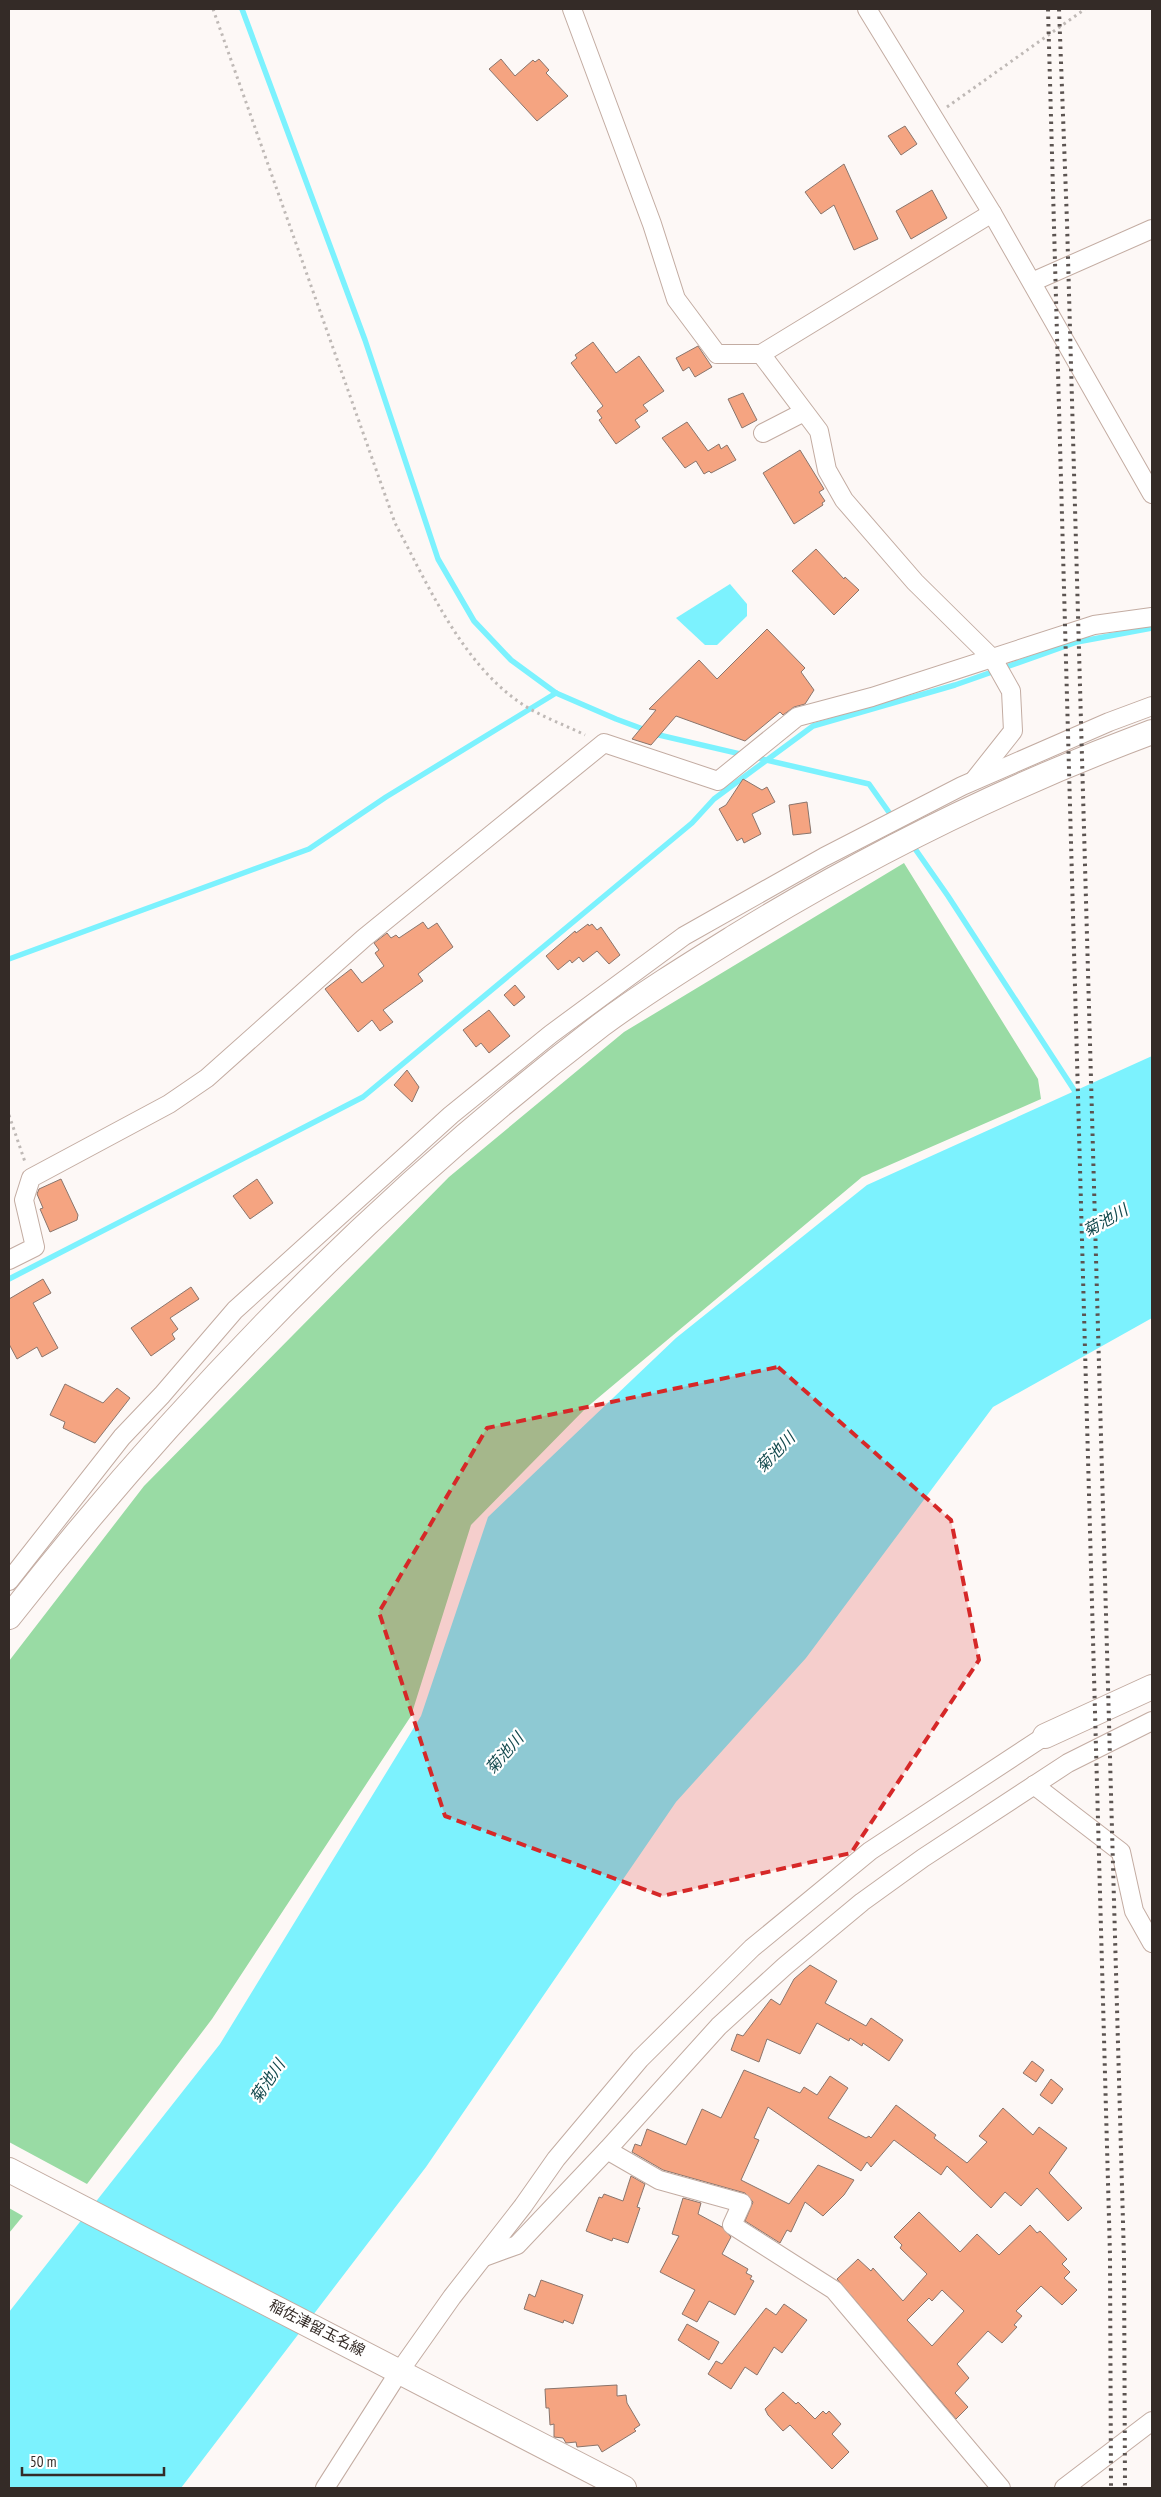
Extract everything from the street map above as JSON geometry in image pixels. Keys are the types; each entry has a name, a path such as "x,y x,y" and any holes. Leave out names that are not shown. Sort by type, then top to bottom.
{"street":[{"path":"572,9 652,224 676,299 717,354 761,354 992,213"},
{"path":"868,9 932,118 992,213 1152,494"},
{"path":"1032,282 1152,229"},
{"path":"761,354 819,431 827,470 844,500 915,582 994,659 1012,691 1013,731 973,782"},
{"path":"764,433 804,412"},
{"path":"9,1260 35,1247 24,1200 32,1178 169,1104 207,1078 364,938 604,743 718,781 797,717 872,697 1094,625 1152,617"},
{"path":"9,1581 122,1437 162,1395 235,1310 451,1115 551,1034 684,936 824,857 973,782 1110,722 1152,706"},
{"path":"9,1617 116,1484 278,1311 478,1125 603,1024 699,959 756,924 888,849 986,801 1152,732"},
{"path":"325,2488 392,2368 452,2297 556,2159 640,2059 752,1948 870,1851 1045,1736 1152,1687"},
{"path":"483,2257 517,2245 720,2026 785,1966 862,1902 1068,1763 1152,1721"},
{"path":"1034,1785 1122,1852 1134,1911 1152,1943"},
{"path":"607,2150 659,2180 742,2203 732,2225 834,2290 1001,2488"},
{"name":"稲佐津留玉名線","path":"9,2170 624,2488"},
{"path":"1064,2488 1152,2421"}],"path":[{"path":"213,9 395,523 430,588 475,662 529,708 604,743"},
{"path":"932,118 1085,9"},
{"path":"9,1115 32,1178"}],"highlighted area":[{"path":"778,1367 951,1520 979,1660 851,1853 662,1896 445,1816 379,1612 487,1428"}],"green space":[{"path":"904,863 1038,1079 1041,1099 862,1177 586,1408 471,1525 411,1716 212,2019 87,2184 9,2142 9,1661 144,1486 449,1177 624,1032"},
{"path":"9,2208 23,2216 9,2233"}],"water":[{"path":"730,584 747,604 747,616 717,645 705,645 676,618"},
{"name":"菊池川","path":"1152,1056 1152,1318 993,1407 806,1658 676,1802 426,2167 181,2488 9,2488 9,2312 220,2044 421,1716 488,1517 676,1338 867,1185"}],"building":[{"path":"501,59 515,76 533,60 535,62 539,59 549,70 546,73 568,96 537,121 489,69"},
{"path":"905,126 917,144 901,155 888,136"},
{"path":"844,164 878,239 854,250 834,205 821,214 805,192"},
{"path":"932,190 947,218 911,239 896,211"},
{"path":"593,342 616,373 639,356 664,391 643,405 648,411 635,420 640,427 616,444 599,420 602,418 597,411 603,406 571,363 577,358 575,355"},
{"path":"698,346 712,367 695,377 689,367 683,371 676,358"},
{"path":"743,393 757,420 742,428 728,399"},
{"path":"687,422 708,451 719,444 721,449 727,445 736,460 711,473 709,471 704,474 696,461 685,468 662,438"},
{"path":"800,450 824,489 819,492 825,501 822,503 823,505 794,524 763,473"},
{"path":"816,549 844,579 845,577 859,590 834,615 792,571"},
{"path":"767,629 805,668 801,672 814,690 805,704 794,707 783,715 780,712 745,741 676,716 651,745 632,739 656,710 649,709 699,660 717,679"},
{"path":"743,779 762,790 767,787 775,802 752,814 761,834 744,843 742,838 737,841 719,809 726,805"},
{"path":"807,802 811,833 793,835 789,805"},
{"path":"423,922 428,929 437,923 453,947 418,974 423,981 383,1010 393,1022 380,1031 372,1020 358,1032 325,989 351,969 362,983 384,966 375,953 379,950 374,943 387,933 391,938 396,935 399,938"},
{"path":"588,924 589,926 592,924 597,930 601,927 620,955 609,964 597,951 583,962 579,957 572,963 570,960 558,970 546,956 575,931 576,933"},
{"path":"515,985 525,997 514,1006 504,995"},
{"path":"489,1010 510,1036 489,1053 481,1043 476,1047 463,1030"},
{"path":"407,1070 419,1087 412,1102 394,1085"},
{"path":"61,1179 78,1215 77,1220 50,1232 40,1209 43,1208 37,1194 39,1189"},
{"path":"257,1179 273,1203 250,1219 233,1196"},
{"path":"43,1279 51,1293 33,1303 58,1348 42,1357 37,1347 17,1359 9,1344 9,1299"},
{"path":"191,1287 199,1299 170,1318 178,1329 172,1334 175,1339 151,1356 131,1328"},
{"path":"65,1384 103,1403 117,1388 130,1398 95,1443 63,1428 65,1422 50,1415"},
{"path":"810,1965 837,1981 825,2003 866,2026 871,2018 903,2040 889,2061 863,2043 862,2046 850,2038 849,2041 817,2023 800,2054 767,2039 759,2062 731,2050 737,2034 743,2036 771,1999 780,2005 794,1979"},
{"path":"1032,2061 1044,2070 1036,2082 1023,2073"},
{"path":"744,2070 800,2093 804,2087 817,2095 830,2076 848,2088 828,2118 866,2138 869,2136 871,2138 896,2105 936,2135 934,2138 967,2163 987,2142 979,2136 1003,2108 1033,2135 1039,2127 1067,2148 1049,2173 1082,2208 1068,2221 1037,2188 1021,2206 1005,2192 991,2208 947,2166 941,2175 894,2140 871,2167 867,2162 861,2171 768,2107 754,2138 759,2140 741,2180 789,2204 818,2165 854,2180 844,2195 823,2216 805,2202 791,2232 787,2230 780,2243 745,2221 753,2202 745,2193 663,2170 632,2152 635,2144 641,2146 647,2129 686,2145 702,2109 721,2118"},
{"path":"1051,2079 1063,2089 1052,2104 1040,2095"},
{"path":"631,2176 645,2184 637,2207 640,2208 628,2243 613,2238 612,2241 586,2231 599,2197 602,2198 604,2194 623,2201"},
{"path":"683,2198 701,2203 698,2214 722,2227 731,2237 722,2254 748,2269 746,2273 752,2276 750,2279 754,2281 735,2315 709,2301 697,2322 682,2314 695,2290 660,2272 679,2236 672,2234"},
{"path":"919,2212 960,2252 977,2234 999,2255 1030,2225 1037,2233 1040,2231 1067,2259 1062,2264 1070,2272 1064,2278 1077,2290 1062,2305 1041,2286 1016,2311 1022,2316 1014,2325 1017,2327 1002,2343 988,2331 957,2364 969,2378 955,2393 968,2407 956,2419 837,2279 858,2259 871,2271 873,2268 903,2301 927,2274 900,2248 902,2245 894,2237","holes":["942,2290 964,2311 932,2346 907,2320 929,2298 932,2301"]},
{"path":"541,2280 583,2295 573,2324 564,2320 563,2323 524,2309 529,2294 535,2297"},
{"path":"784,2304 807,2320 782,2353 774,2347 757,2375 745,2367 731,2389 708,2374 716,2361 722,2364 766,2308 776,2315"},
{"path":"687,2324 719,2342 709,2360 678,2340"},
{"path":"617,2385 617,2396 626,2395 627,2403 640,2425 634,2429 636,2431 602,2452 598,2445 577,2447 576,2442 566,2443 563,2438 554,2437 554,2424 550,2425 549,2408 546,2408 545,2389"},
{"path":"783,2392 796,2404 798,2402 815,2419 823,2411 826,2414 829,2411 841,2424 832,2434 849,2452 832,2469 790,2425 783,2431 768,2415 765,2409"}],"waterway":[{"path":"242,9 365,340 438,559 474,621 511,660 556,693 616,719 659,735 869,784 905,835"},
{"path":"9,1279 363,1097 692,823 714,799 813,726 955,685 1077,642 1152,628"},
{"path":"9,959 309,849 386,797 556,693"},
{"path":"911,843 948,896 1078,1096"}],"railway":[{"path":"1048,9 1110,2255 1111,2488"},
{"path":"1059,9 1067,222 1124,2258 1125,2488"}]}
